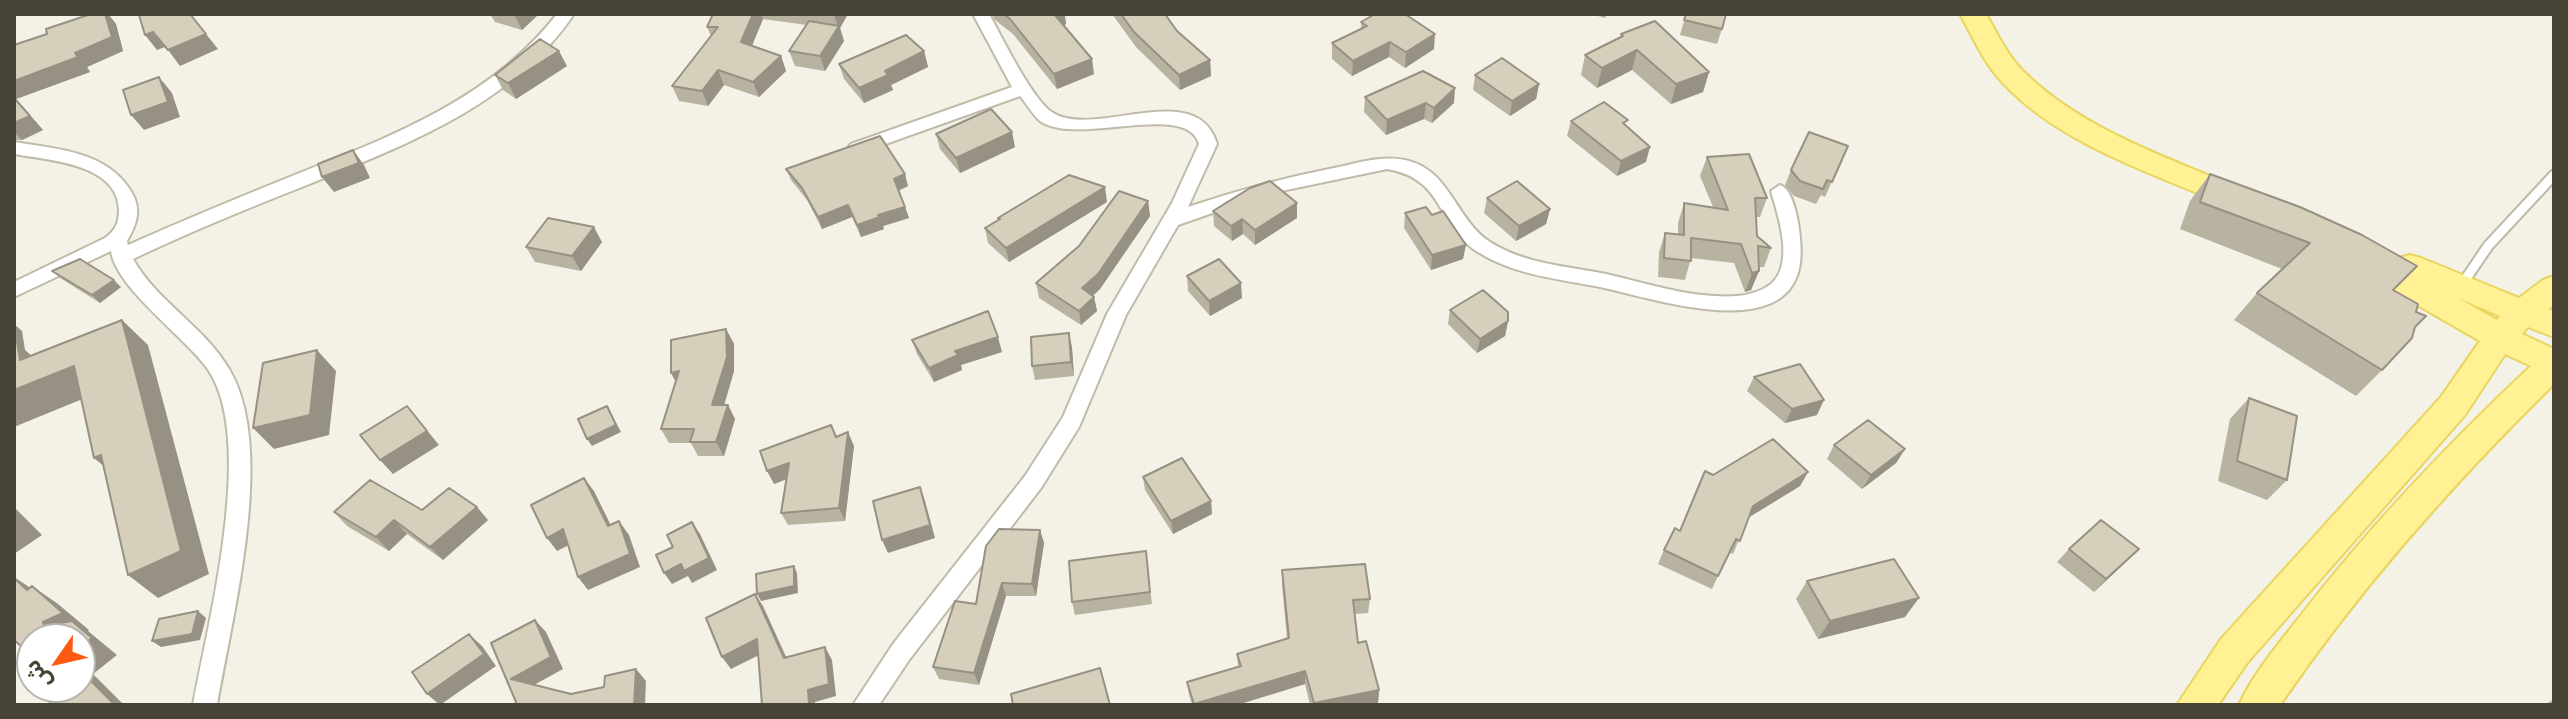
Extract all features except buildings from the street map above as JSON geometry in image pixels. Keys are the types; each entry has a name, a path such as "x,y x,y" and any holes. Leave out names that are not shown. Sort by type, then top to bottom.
{"main road":[{"path":"1973,14 1998,59 2013,78 2057,113 2084,129 2270,213"},
{"path":"2343,244 2468,298 2539,318"},
{"path":"2468,298 2523,288 2554,278"},
{"path":"2196,705 2234,651 2453,406 2500,337 2539,318 2554,288"},
{"path":"2258,705 2326,608 2395,528 2491,423 2554,364 2500,337 2468,298"},
{"path":"2453,406 2465,362 2468,298"}],"street":[{"path":"14,290 337,165 462,107 483,95 542,47 566,14"},
{"path":"865,705 901,652 1033,482 1061,440 1130,289 1197,174 1208,144 1204,130 1191,121 1166,118 1096,124 1060,122 1047,117 1023,89 981,14"},
{"path":"841,154 1023,89"},
{"path":"14,148 74,158 92,165 111,178 123,191 129,205 129,217 119,248"},
{"path":"1171,220 1265,188 1387,163 1407,165 1440,188 1461,227 1482,246 1498,255 1671,299 1728,303 1762,296 1774,290 1787,277 1792,250 1780,191"},
{"path":"119,248 154,301 209,355 226,380 235,403 239,445 237,519 230,579 205,705"}],"lane":[{"path":"2468,298 2488,246 2554,175"}]}
